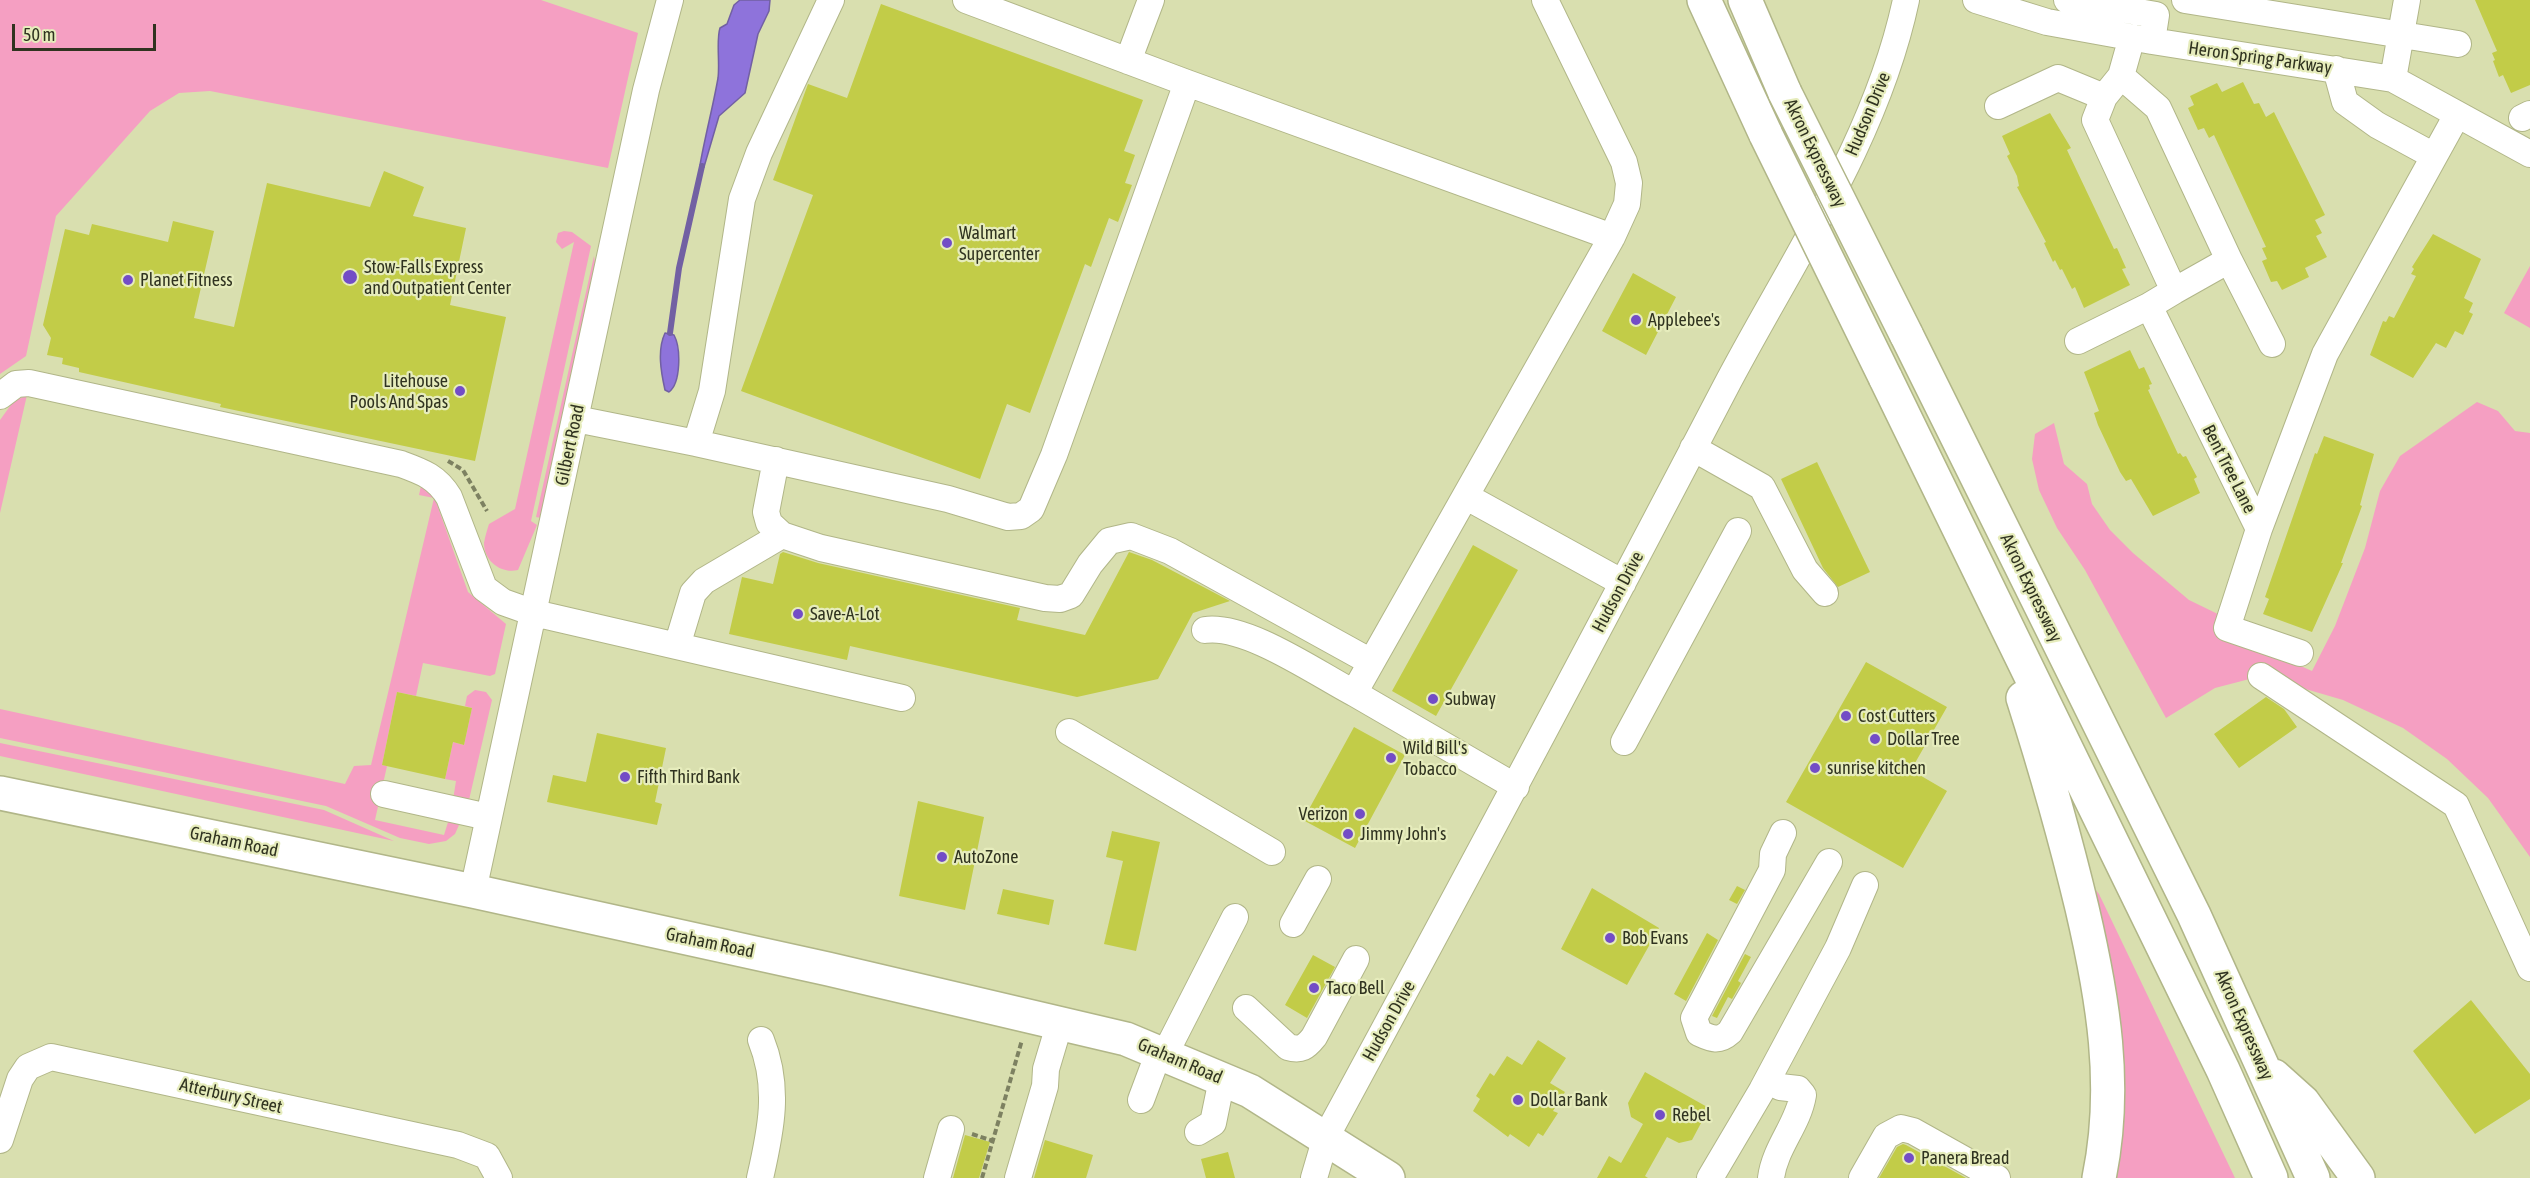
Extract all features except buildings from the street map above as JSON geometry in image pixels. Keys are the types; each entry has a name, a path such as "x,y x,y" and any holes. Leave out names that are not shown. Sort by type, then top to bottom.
{"main road":[{"name":"Akron Expressway","path":"1704,0 1766,135 2218,1059 2271,1178"},
{"name":"Akron Expressway","path":"1745,0 1785,93 2194,915 2313,1178"},
{"path":"1991,596 2072,861 2102,1003 2109,1076 2105,1147 2099,1178"},
{"name":"Graham Road","path":"0,793 473,891 1060,1022 1126,1039 1250,1091 1388,1178"},
{"path":"2264,1067 2303,1101 2358,1178"}],"street":[{"name":"Gilbert Road","path":"473,891 646,90 670,0"},
{"path":"696,443 712,391 742,200 759,153 831,0"},
{"path":"966,0 1187,83 1612,237"},
{"path":"1128,61 1151,0"},
{"path":"1354,693 1441,537 1467,497 1612,237 1627,204 1629,183 1624,162 1545,0"},
{"name":"Hudson Drive","path":"1314,1178 1326,1137 1516,788 1694,448 1864,132 1884,85 1906,0"},
{"name":"Heron Spring Parkway","path":"1976,0 2049,11 2142,39 2393,79 2530,154"},
{"path":"2067,0 2157,8 2121,76 2104,97 2095,120 2174,291"},
{"path":"2185,0 2458,44"},
{"path":"2393,79 2407,0"},
{"path":"2336,69 2345,102 2377,125 2434,156"},
{"path":"2121,76 2158,108 2229,260 2272,344"},
{"path":"1998,106 2058,78 2104,97"},
{"path":"576,419 776,460 937,497 1008,517 1021,516 1031,509 1050,465 1187,83"},
{"name":"Bent Tree Lane","path":"2259,529 2325,354 2457,114"},
{"path":"2079,341 2149,306 2229,260"},
{"name":"Bent Tree Lane","path":"2149,306 2259,529"},
{"path":"0,396 16,384 29,382 401,464 429,474 441,484 449,497 484,588 503,602 534,612 902,698"},
{"path":"1694,448 1762,487 1805,570 1825,593"},
{"path":"776,460 766,512 769,523 782,535 821,548 1053,598 1071,595 1090,564 1109,541 1131,536 1170,551 1371,662"},
{"path":"1467,497 1623,583"},
{"path":"2259,529 2227,628 2300,653"},
{"path":"1624,742 1738,531"},
{"path":"676,646 693,593 704,581 782,535"},
{"path":"1205,630 1218,628 1253,639 1354,693 1516,788"},
{"path":"2261,676 2456,805 2530,968"},
{"path":"1069,732 1272,852"},
{"path":"384,794 488,817"},
{"path":"1778,844 1772,870 1694,1018 1699,1033 1713,1040 1724,1038 1730,1032 1829,862"},
{"path":"1293,924 1318,879"},
{"path":"1710,1178 1762,1090 1838,948 1865,885"},
{"path":"1141,1100 1162,1053 1235,917"},
{"path":"1246,1008 1288,1047 1296,1050 1306,1047 1314,1037 1356,959"},
{"path":"1018,1178 1045,1086 1060,1022"},
{"path":"760,1178 771,1131 774,1095 768,1058 761,1040"},
{"name":"Atterbury Street","path":"0,1140 20,1079 28,1066 51,1056 458,1145 487,1156 499,1178"},
{"path":"1727,1178 1785,1077 1803,1095 1802,1103 1782,1142 1771,1178"},
{"path":"1198,1131 1213,1123 1222,1079"},
{"path":"1862,1178 1886,1136 1901,1128 1923,1136 1997,1178"},
{"path":"937,1178 959,1131"}],"path":[{"path":"982,1178 1022,1040"},
{"path":"959,1131 993,1141"}],"shaded area":[{"path":"0,0 541,0 638,33 608,168 210,91 179,93 150,111 56,216 26,356 0,374"},
{"path":"740,0 770,0 769,11 758,34 745,93 719,116 704,167 700,165 718,78 720,28 727,24 734,5"},
{"path":"572,232 591,246 531,521 537,525 518,570 512,571 500,568 491,561 487,556 484,543 489,524 515,509 574,242 562,249 556,242 558,233"},
{"path":"594,256 595,263 541,518 536,517"},
{"path":"2530,266 2530,328 2504,313"},
{"path":"665,333 674,335 679,356 676,381 669,392 665,390 660,361"},
{"path":"27,395 0,513 0,420 13,402"},
{"path":"2477,402 2498,411 2515,431 2530,433 2530,857 2488,798 2447,759 2403,728 2343,700 2261,676 2215,688 2166,718 2085,570 2057,528 2039,490 2032,459 2035,434 2054,423 2064,464 2087,484 2092,504 2110,530 2133,553 2189,600 2224,617 2271,653 2312,671 2335,626 2365,548 2380,491 2400,456"},
{"path":"421,486 433,493 468,592 506,624 495,674 490,676 423,663 416,696 397,692 382,765 387,766 375,820 444,835 449,819 459,825 455,834 446,841 429,844 400,838 326,806 0,738 0,709 345,784 354,766 371,765 434,498 419,495"},
{"path":"475,690 486,692 492,700 469,800 453,800 456,781 445,779 453,742 464,745 472,708 465,706 467,696"},
{"path":"0,743 324,810 394,841 0,756"},
{"path":"2095,889 2235,1178 2114,1178 2092,891"}],"waterway":[{"path":"670,333 679,268 702,166"}],"place":[{"name":"Walmart Supercenter","path":"947,243"},
{"name":"Stow-Falls Express and Outpatient Center","path":"350,277"},
{"name":"Planet Fitness","path":"128,280"},
{"name":"Applebee's","path":"1636,320"},
{"name":"Litehouse Pools And Spas","path":"460,391"},
{"name":"Save-A-Lot","path":"798,614"},
{"name":"Subway","path":"1433,699"},
{"name":"Cost Cutters","path":"1846,716"},
{"name":"Dollar Tree","path":"1875,739"},
{"name":"Wild Bill's Tobacco","path":"1391,758"},
{"name":"sunrise kitchen","path":"1815,768"},
{"name":"Fifth Third Bank","path":"625,777"},
{"name":"Verizon","path":"1360,814"},
{"name":"Jimmy John's","path":"1348,834"},
{"name":"AutoZone","path":"942,857"},
{"name":"Bob Evans","path":"1610,938"},
{"name":"Taco Bell","path":"1314,988"},
{"name":"Dollar Bank","path":"1518,1100"},
{"name":"Rebel","path":"1660,1115"},
{"name":"Panera Bread","path":"1909,1158"}]}
